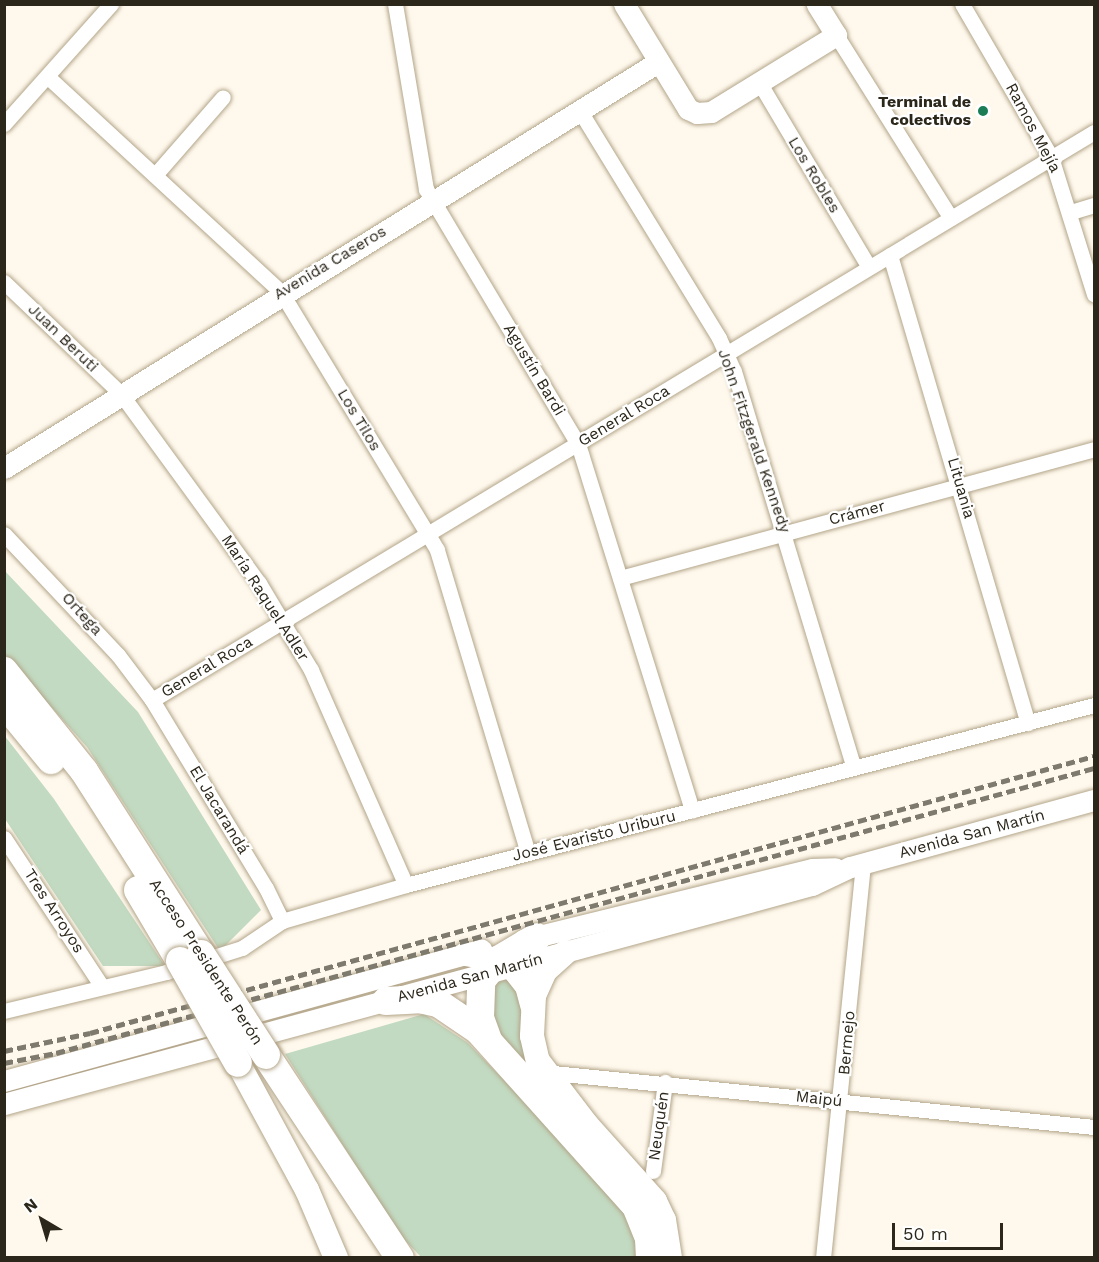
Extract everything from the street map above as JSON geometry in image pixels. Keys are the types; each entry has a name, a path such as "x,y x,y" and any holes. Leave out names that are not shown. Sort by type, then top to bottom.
{"highway":[{"name":"Acceso Presidente Perón","path":"4,671 84,771 191,958 238,1063"},
{"name":"Acceso Presidente Perón","path":"4,703 68,782 191,958 266,1055 400,1257"},
{"path":"498,1054 480,1018 479,994 490,964 537,937"},
{"path":"386,1001 420,999 438,1003 466,1019 636,1206 649,1239 650,1257"},
{"path":"369,1210 412,1257"}],"main road":[{"path":"624,4 687,109 697,113 711,112 836,35 817,4"},
{"name":"Avenida Caseros","path":"4,468 281,292 658,62"},
{"name":"Avenida San Martín","path":"4,1080 163,1039 490,964 566,952 812,885 857,865 1095,800"},
{"name":"Avenida San Martín","path":"537,937 812,869 857,865"},
{"path":"532,1005 545,971 566,952"},
{"path":"490,964 527,986 532,1005 532,1036 543,1072 655,1201 664,1220 670,1257"},
{"name":"Avenida San Martín","path":"4,1104 386,1001 490,964"},
{"path":"163,1039 168,1060"},
{"path":"238,1063 307,1190 336,1257"}],"street":[{"path":"4,124 111,4"},
{"name":"Agustín Bardi","path":"395,4 423,178 432,201 578,444 692,811"},
{"name":"Ramos Mejía","path":"962,4 1051,157 1071,212 1095,294"},
{"path":"836,35 951,218"},
{"name":"Los Tilos","path":"48,77 281,292 428,533 442,564 528,853"},
{"name":"Los Robles","path":"759,82 869,267"},
{"path":"155,175 223,97"},
{"name":"John Fitzgerald Kennedy","path":"580,111 727,354 785,532 853,766"},
{"name":"General Roca","path":"153,700 1095,132"},
{"path":"1071,212 1095,205"},
{"name":"Lituania","path":"890,255 961,486 1028,723"},
{"name":"Juan Beruti","path":"4,282 121,394"},
{"name":"María Raquel Adler","path":"121,394 283,621 311,670 406,885"},
{"name":"Crámer","path":"620,578 1095,449"},
{"name":"Ortega","path":"4,534 111,647 153,700"},
{"name":"El Jacarandá","path":"153,700 267,888 282,921"},
{"name":"José Evaristo Uriburu","path":"4,1011 101,985 166,972 242,948 282,921 406,885 692,811 853,766 1095,705"},
{"name":"Tres Arroyos","path":"4,838 101,985"},
{"name":"Bermejo","path":"823,1257 841,1102 857,865"},
{"name":"Maipú","path":"543,1072 665,1082 1095,1127"},
{"name":"Neuquén","path":"653,1171 665,1082"}],"green space":[{"path":"4,570 138,712 261,910 220,951 87,747 5,655"},
{"path":"4,735 54,799 165,966 103,966 5,819"},
{"path":"511,974 524,1012 655,1252 495,1041 490,980"},
{"path":"424,1014 468,1043 619,1199 643,1257 421,1257 400,1235 285,1054"}],"railway":[{"path":"4,1051 90,1033 1094,756"},
{"path":"4,1063 56,1053 1094,768"}],"place":[{"name":"Terminal de colectivos","path":"983,111"}]}
